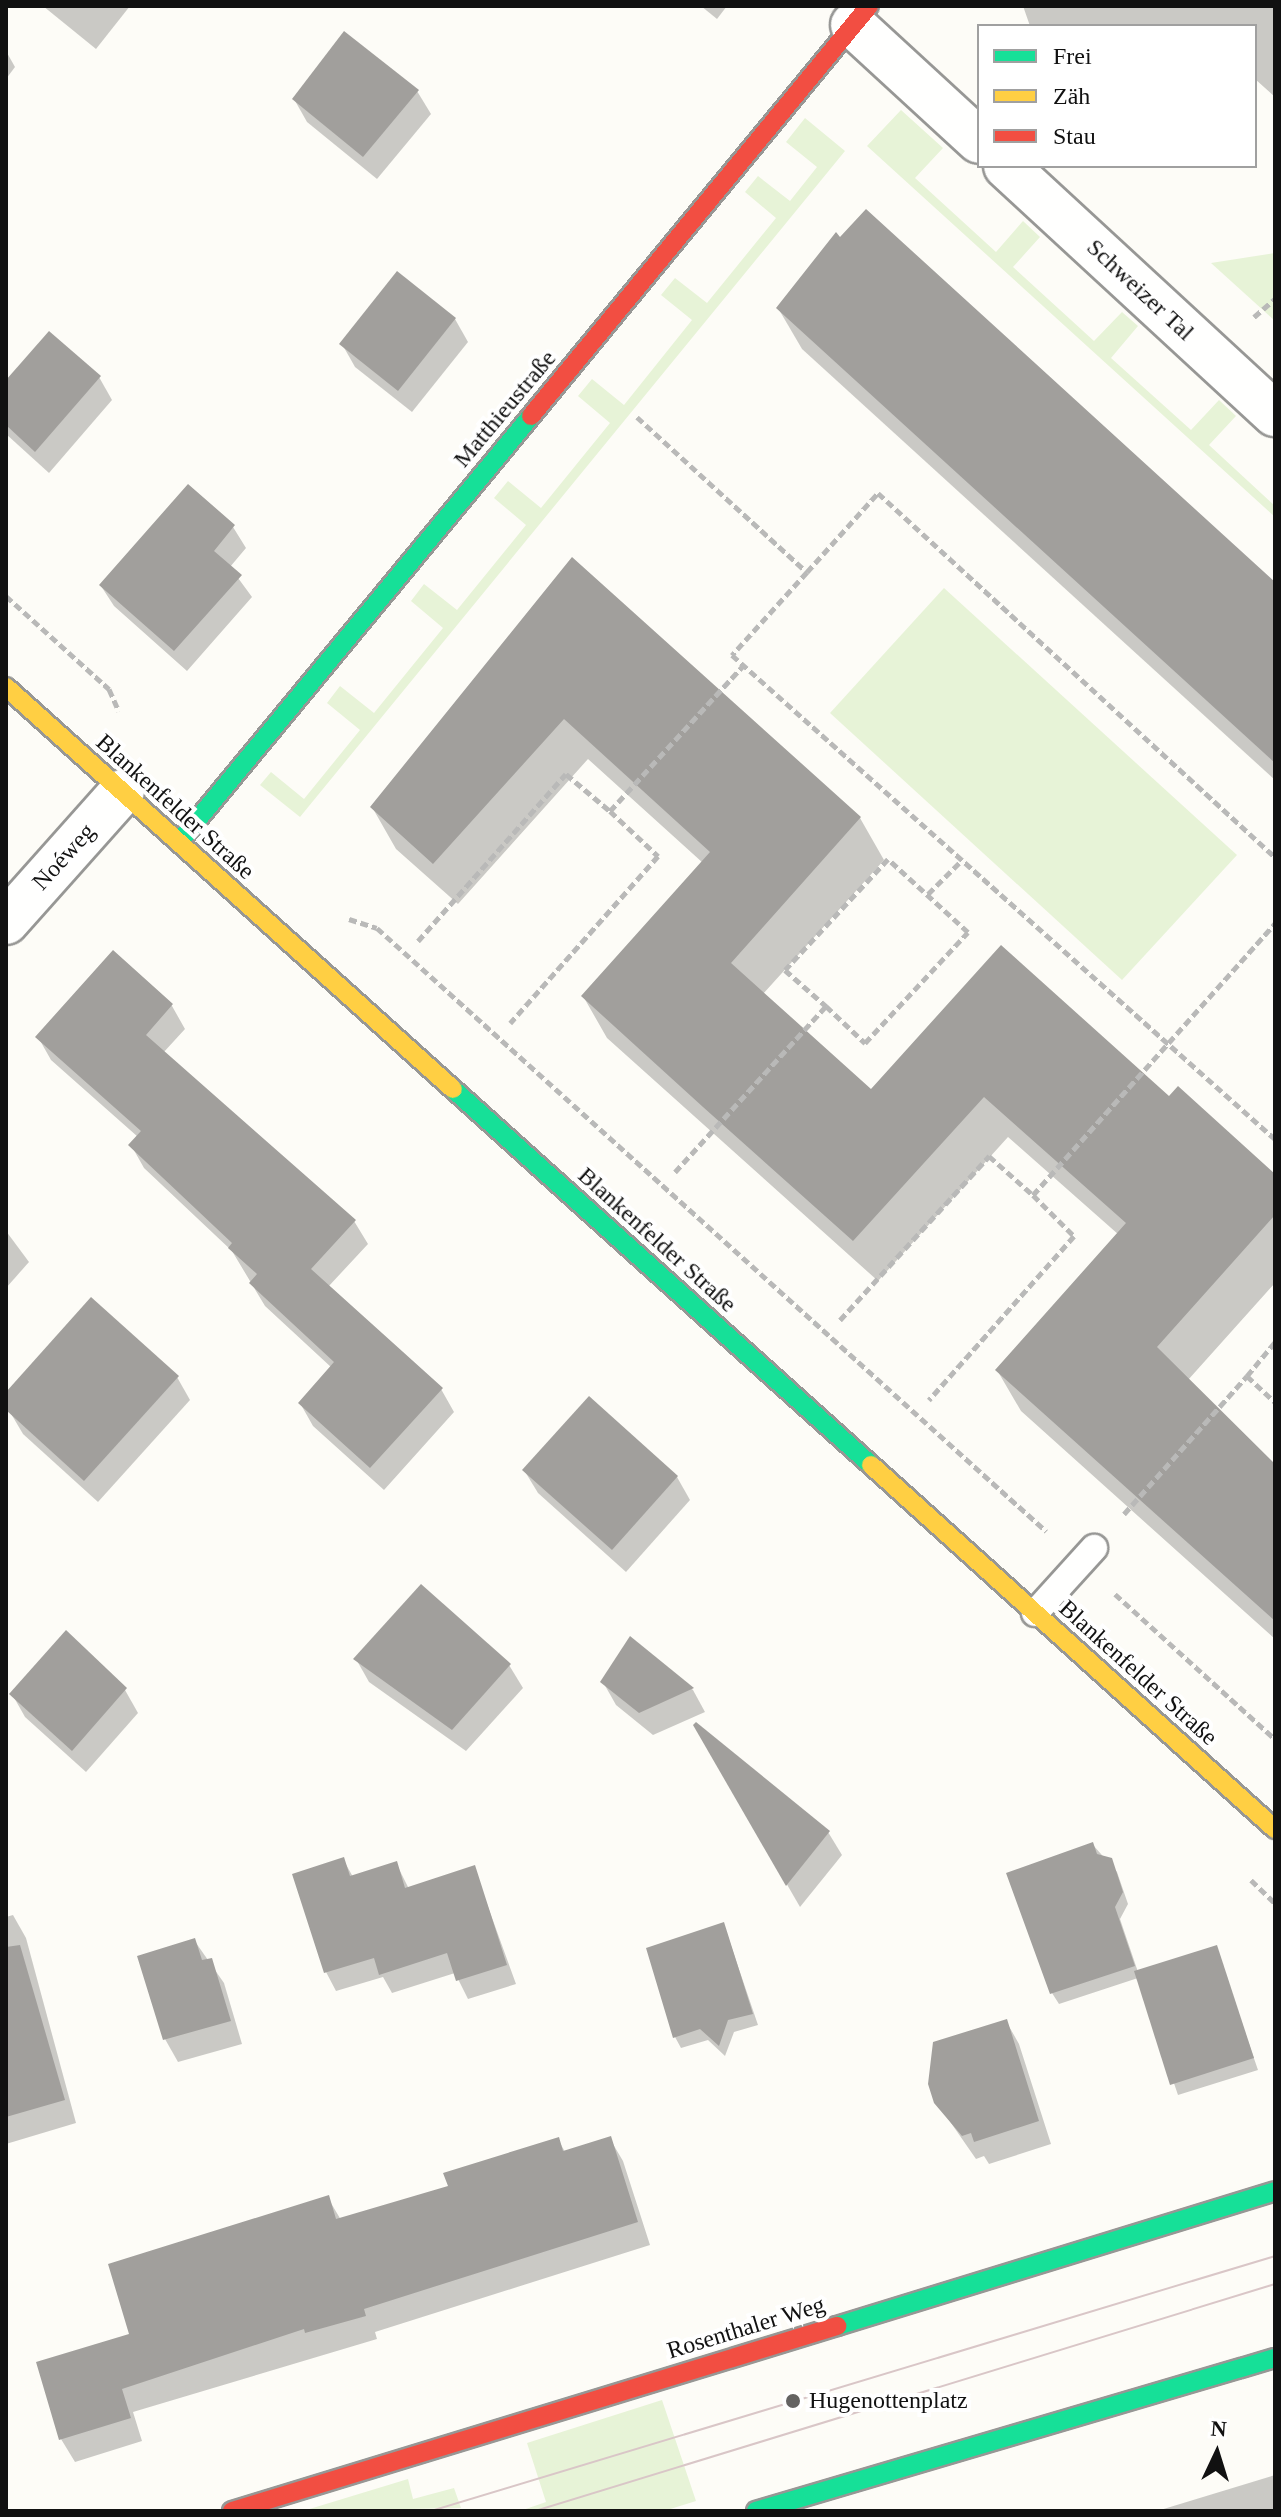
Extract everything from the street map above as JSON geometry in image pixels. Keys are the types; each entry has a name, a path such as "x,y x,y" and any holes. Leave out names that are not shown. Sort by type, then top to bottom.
{"street":[{"path":"861,16 977,139"},
{"name":"Matthieustraße","path":"179,842 861,16"},
{"name":"Schweizer Tal","path":"1008,168 1275,414"},
{"name":"Blankenfelder Straße","path":"6,687 1275,1829"},
{"name":"Noéweg","path":"6,922 122,792"},
{"name":"Rosenthaler Weg","path":"232,2511 1275,2191"},
{"path":"756,2511 1275,2358"}],"lane":[{"path":"1035,1613 1087,1555"}],"path":[{"path":"1254,317 1275,299"},
{"path":"637,417 807,572"},
{"path":"1275,857 878,493 732,655 960,862 1275,1139"},
{"path":"6,596 109,689 126,725"},
{"path":"610,811 744,665"},
{"path":"418,941 566,774 610,811 658,856 510,1023"},
{"path":"888,859 968,932 865,1043 826,1006 785,970 888,859"},
{"path":"928,894 960,862"},
{"path":"339,915 377,928 1087,1555 1275,1739"},
{"path":"1033,1195 1275,923"},
{"path":"675,1172 826,1006"},
{"path":"840,1320 989,1156 1033,1195 1074,1236 929,1400"},
{"path":"1087,1555 1275,1342"},
{"path":"1247,1376 1275,1402"}],"green space":[{"path":"901,110 943,148 915,178 996,252 1023,221 1040,237 1013,267 1094,341 1122,312 1138,326 1111,358 1191,430 1219,400 1236,416 1209,445 1275,506 1275,517 867,146"},
{"path":"805,118 845,151 300,817 260,785 271,772 304,799 360,730 327,703 340,686 374,713 443,628 411,601 424,584 457,610 526,525 494,498 508,481 541,508 610,423 578,396 592,379 624,405 692,320 661,295 675,278 707,303 776,218 745,192 758,176 790,201 817,167 786,142"},
{"path":"1275,253 1275,321 1211,263"},
{"path":"944,588 1237,855 1122,980 830,713"},
{"path":"662,2400 696,2501 664,2511 520,2511 546,2502 527,2443"},
{"path":"408,2479 413,2499 454,2488 461,2508 303,2511"}],"building":[{"path":"344,31 419,90 363,157 292,99"},
{"path":"866,209 1275,582 1275,763 776,308 836,232 840,237"},
{"path":"397,271 456,318 398,391 339,344"},
{"path":"49,331 101,376 35,452 6,425 6,380"},
{"path":"188,484 235,525 214,551 242,575 174,651 99,585"},
{"path":"572,557 861,817 731,963 871,1089 1001,945 1169,1096 1178,1086 1275,1174 1275,1215 1157,1347 1275,1464 1275,1621 995,1370 1126,1223 984,1097 853,1241 703,1107 581,996 710,852 564,719 433,864 370,807"},
{"path":"113,950 173,1004 146,1035 356,1220 311,1269 443,1388 370,1468 298,1403 334,1362 249,1283 257,1274 228,1248 232,1243 128,1145 141,1131 35,1037"},
{"path":"91,1297 179,1376 84,1481 6,1410 6,1392"},
{"path":"589,1396 678,1476 612,1550 522,1470"},
{"path":"421,1584 511,1664 452,1730 353,1659"},
{"path":"66,1630 127,1688 72,1751 9,1694"},
{"path":"630,1636 694,1688 639,1713 600,1682"},
{"path":"696,1722 830,1831 786,1886 693,1725"},
{"path":"1093,1842 1097,1854 1112,1858 1123,1892 1115,1907 1135,1966 1050,1994 1006,1873"},
{"path":"344,1857 350,1876 397,1861 405,1888 475,1865 507,1965 456,1981 447,1953 379,1975 374,1958 324,1973 292,1874"},
{"path":"724,1922 753,2014 728,2020 719,2046 700,2029 673,2038 646,1948"},
{"path":"195,1938 202,1960 212,1958 231,2021 163,2040 137,1956"},
{"path":"20,1945 65,2100 6,2117 6,1947"},
{"path":"1217,1945 1254,2058 1170,2085 1134,1971"},
{"path":"1007,2019 1039,2121 974,2142 971,2133 962,2136 934,2103 928,2084 933,2042"},
{"path":"611,2136 638,2222 364,2309 366,2316 305,2333 304,2329 122,2389 131,2418 59,2440 36,2362 129,2334 108,2264 329,2195 336,2219 448,2186 443,2173 559,2137 563,2151"}],"tram line":[{"path":"431,2511 1275,2256"},
{"path":"535,2511 1275,2284"}],"traffic: fast":[{"path":"179,842 531,416"},
{"path":"453,1089 871,1465"},
{"path":"837,2326 1275,2191"},
{"path":"756,2511 1275,2358"}],"traffic: slow":[{"path":"6,687 453,1089"},
{"path":"871,1465 1275,1829"}],"traffic: jam":[{"path":"531,416 869,6"},
{"path":"232,2511 837,2326"}],"place":[{"name":"Hugenottenplatz","path":"793,2401"}]}
